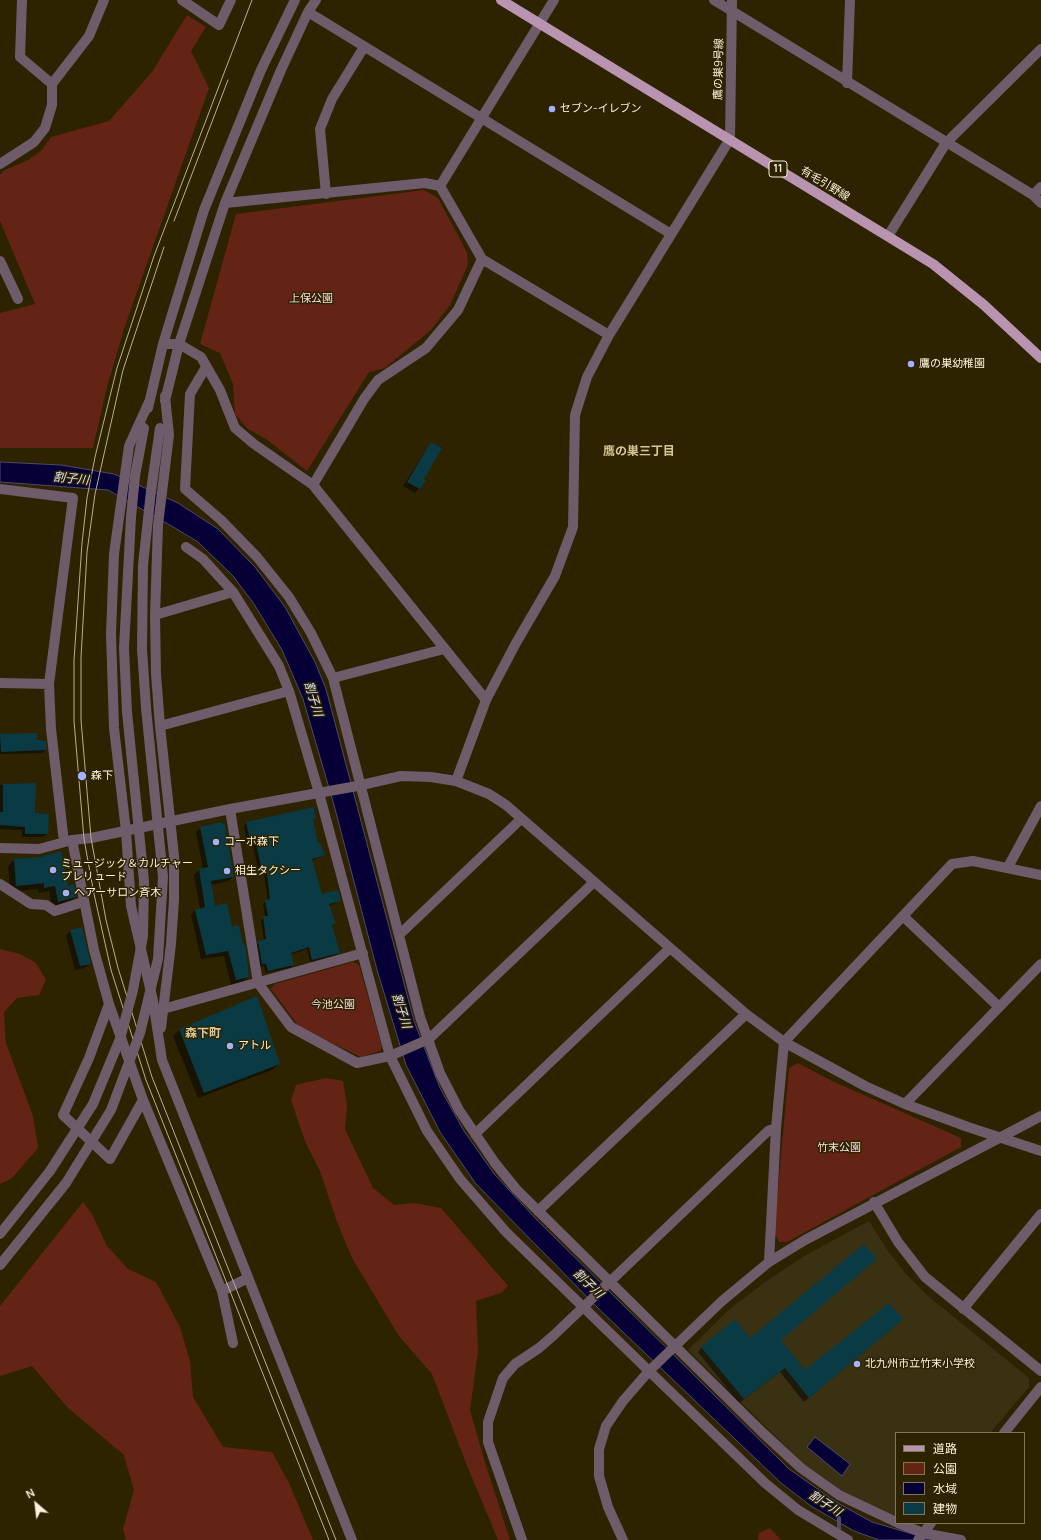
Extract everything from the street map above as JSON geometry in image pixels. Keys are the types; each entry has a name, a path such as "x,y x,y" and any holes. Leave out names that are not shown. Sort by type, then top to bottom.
{"main road":[{"name":"有毛引野線","path":"501,0 933,264 984,304 1041,358"}],"street":[{"path":"22,0 20,57 52,84"},
{"path":"0,164 34,142 45,128 52,105 52,84 88,36 104,0"},
{"path":"182,0 219,25 231,0"},
{"path":"0,1234 50,1171 93,1104 120,1039 133,990 143,936 144,881 127,712 124,648 131,517 135,476 149,402 163,344 204,210 261,70 294,0"},
{"path":"0,1265 66,1183 111,1110 140,1032 158,959 163,877 146,708 142,649 143,565 151,491 165,396 179,344 225,203 249,143 308,12 316,0"},
{"path":"440,186 554,0"},
{"path":"714,0 1033,195 1041,203"},
{"name":"鷹の巣9号線","path":"730,139 732,0"},
{"path":"848,83 850,0"},
{"path":"308,12 671,234"},
{"path":"326,194 320,130 332,99 364,47"},
{"path":"888,236 946,143 1041,49"},
{"path":"456,781 486,700 516,643 555,576 573,527 575,415 587,377 609,335 730,139"},
{"path":"225,203 425,183 440,186 482,259 609,335"},
{"path":"1033,195 1041,187"},
{"path":"313,485 364,399 378,380 426,348 458,310 482,259"},
{"path":"0,261 18,299"},
{"path":"163,344 179,344 201,357 220,390 235,428 254,444 313,485 486,700"},
{"path":"206,367 190,394 185,489 221,520 257,557 289,597 311,633 333,678 359,786 427,1040 440,1073 474,1134 495,1164 516,1189 608,1282 763,1433 801,1468 839,1494 895,1522"},
{"path":"162,1060 161,1027 171,944 174,900 174,856 156,674 155,615 158,525 169,435 165,396"},
{"path":"149,402 129,446 114,554 111,634 114,728 126,831 131,906 153,1001 162,1060 352,1540"},
{"path":"0,489 73,498 49,684 51,729 68,841 94,950 109,1004 143,1100 222,1291 233,1343"},
{"path":"186,547 203,559 233,592 279,666 289,691 322,792 363,954 393,1055 427,1131 460,1179 506,1232 585,1305 765,1483 798,1510 847,1540"},
{"path":"155,615 233,592"},
{"path":"333,678 444,649"},
{"path":"0,683 49,684"},
{"path":"160,726 289,691"},
{"path":"0,848 39,849 68,841 126,831 230,809 359,786 401,776 431,777 456,781 489,794 521,819 593,883 746,1014 784,1042 865,1086 905,1104 1041,1151"},
{"path":"1008,867 1041,806"},
{"path":"230,809 258,983 291,1027 357,1063 393,1055 427,1040 593,883"},
{"path":"399,934 521,819"},
{"path":"769,1262 776,1128 784,1042 952,864 973,861 1041,875"},
{"path":"0,884 31,904 46,905 55,911 83,902"},
{"path":"903,916 999,1007"},
{"path":"474,1134 670,948"},
{"path":"163,1009 363,954"},
{"path":"905,1104 999,1007 1037,976 1041,964"},
{"path":"109,1004 89,1058 63,1115 110,1159 143,1100"},
{"path":"538,1211 746,1014"},
{"path":"623,1540 608,1507 599,1476 599,1450 606,1426 623,1401 651,1370 722,1301 769,1262 805,1240 874,1202 1041,1116"},
{"path":"522,1540 488,1442 488,1422 503,1378 515,1364 539,1348 585,1305 768,1130 776,1128"},
{"path":"874,1202 898,1242 925,1277 1041,1371"},
{"path":"963,1309 1041,1214"},
{"path":"222,1291 248,1278"},
{"path":"1005,1432 1041,1387"},
{"path":"899,1524 921,1536 961,1540"},
{"path":"921,1536 930,1524"}],"shaded area":[{"name":"北九州市立竹末小学校","path":"869,1221 888,1251 905,1273 928,1296 1029,1378 1029,1387 991,1432 895,1432 895,1516 848,1498 806,1466 688,1350 732,1307 768,1280 806,1255"}],"green space":[{"path":"187,15 206,27 191,51 209,88 125,326 107,387 93,448 0,448 0,313 35,304 0,221 0,175 3,171 28,160 41,151 51,137 109,121 152,72"},
{"name":"上保公園","path":"424,190 438,198 467,252 468,265 450,305 431,330 385,368 369,372 307,471 266,439 248,429 235,414 233,384 220,353 200,344 236,214"},
{"path":"0,949 20,954 36,963 46,980 39,995 17,998 4,1012 6,1043 33,1116 38,1148 12,1178 0,1184"},
{"name":"今池公園","path":"353,962 359,965 382,1047 380,1051 361,1057 300,1028 271,989 275,984"},
{"name":"竹末公園","path":"798,1063 832,1081 961,1138 961,1147 787,1242 779,1242 774,1232 789,1068"},
{"path":"326,1078 343,1081 347,1106 345,1129 373,1188 394,1205 414,1203 441,1208 508,1286 501,1293 476,1301 478,1351 470,1410 510,1540 498,1540 466,1463 432,1374 399,1336 352,1258 337,1222 320,1171 305,1141 291,1100 296,1085"},
{"path":"83,1202 92,1214 107,1246 128,1269 156,1282 180,1327 190,1361 193,1397 223,1447 272,1452 289,1483 313,1540 126,1540 123,1529 134,1490 124,1455 68,1408 32,1366 0,1376 0,1306"},
{"path":"770,1528 781,1540 758,1540 759,1533"}],"water":[{"name":"割子川","path":"0,462 61,465 114,474 178,503 218,529 255,567 285,607 315,662 326,689 414,1021 440,1088 464,1131 495,1175 537,1220 789,1469 836,1502 872,1522 933,1540 879,1540 854,1531 811,1506 781,1483 600,1310 476,1184 440,1132 406,1065 377,970 334,805 303,699 282,650 254,604 233,576 198,542 108,490 0,482"},
{"path":"815,1437 850,1464 842,1476 807,1447"}],"building":[{"path":"431,442 442,448 424,479 426,480 420,489 407,482"},
{"path":"37,733 37,740 46,741 47,750 1,752 0,734"},
{"path":"36,783 35,813 49,814 48,834 25,834 25,827 0,825 0,812 3,812 3,784"},
{"path":"314,807 316,818 313,819 318,843 320,843 325,855 312,859 322,894 338,890 341,901 329,904 336,924 332,925 340,953 312,960 309,947 291,953 294,965 268,971 266,964 262,964 258,941 266,939 263,916 268,916 265,900 270,899 266,866 261,867 255,839 250,840 246,822"},
{"path":"221,822 225,825 234,877 211,881 215,906 227,903 232,927 239,925 243,944 245,944 249,977 236,980 228,951 206,955 195,910 205,907 199,869 208,867 200,827"},
{"path":"61,851 68,886 74,884 76,897 58,902 55,886 44,888 44,883 16,886 14,859 41,857"},
{"path":"82,927 91,964 80,966 70,930"},
{"name":"アトル","path":"257,996 280,1064 204,1093 179,1029"},
{"path":"864,1244 877,1259 781,1340 805,1370 889,1303 903,1319 809,1398 785,1368 744,1399 701,1347 735,1319 750,1338"}],"waterway":[{"name":"割子川","path":"839,1518 839,1534"}],"tram line":[{"path":"252,0 154,256 117,368 95,457 87,498 82,543 74,660 74,721 84,839 94,894 111,970 146,1080 329,1540"},
{"path":"174,221 228,80"},
{"path":"164,247 123,370 95,494 87,552 81,657 81,720 91,838 106,920 118,968 152,1077 336,1540"}],"place":[{"name":"セブン-イレブン","path":"552,109"},
{"name":"鷹の巣幼稚園","path":"911,364"},
{"name":"森下","path":"82,776"},
{"name":"コーポ森下","path":"216,842"},
{"name":"ミュージック＆カルチャー プレリュード","path":"53,870"},
{"name":"相生タクシー","path":"227,871"},
{"name":"ヘアーサロン斉木","path":"66,893"},
{"name":"アトル","path":"230,1046"},
{"name":"北九州市立竹末小学校","path":"857,1364"}],"district":[{"name":"鷹の巣三丁目","path":"639,452"},
{"name":"森下町","path":"203,1034"}]}
